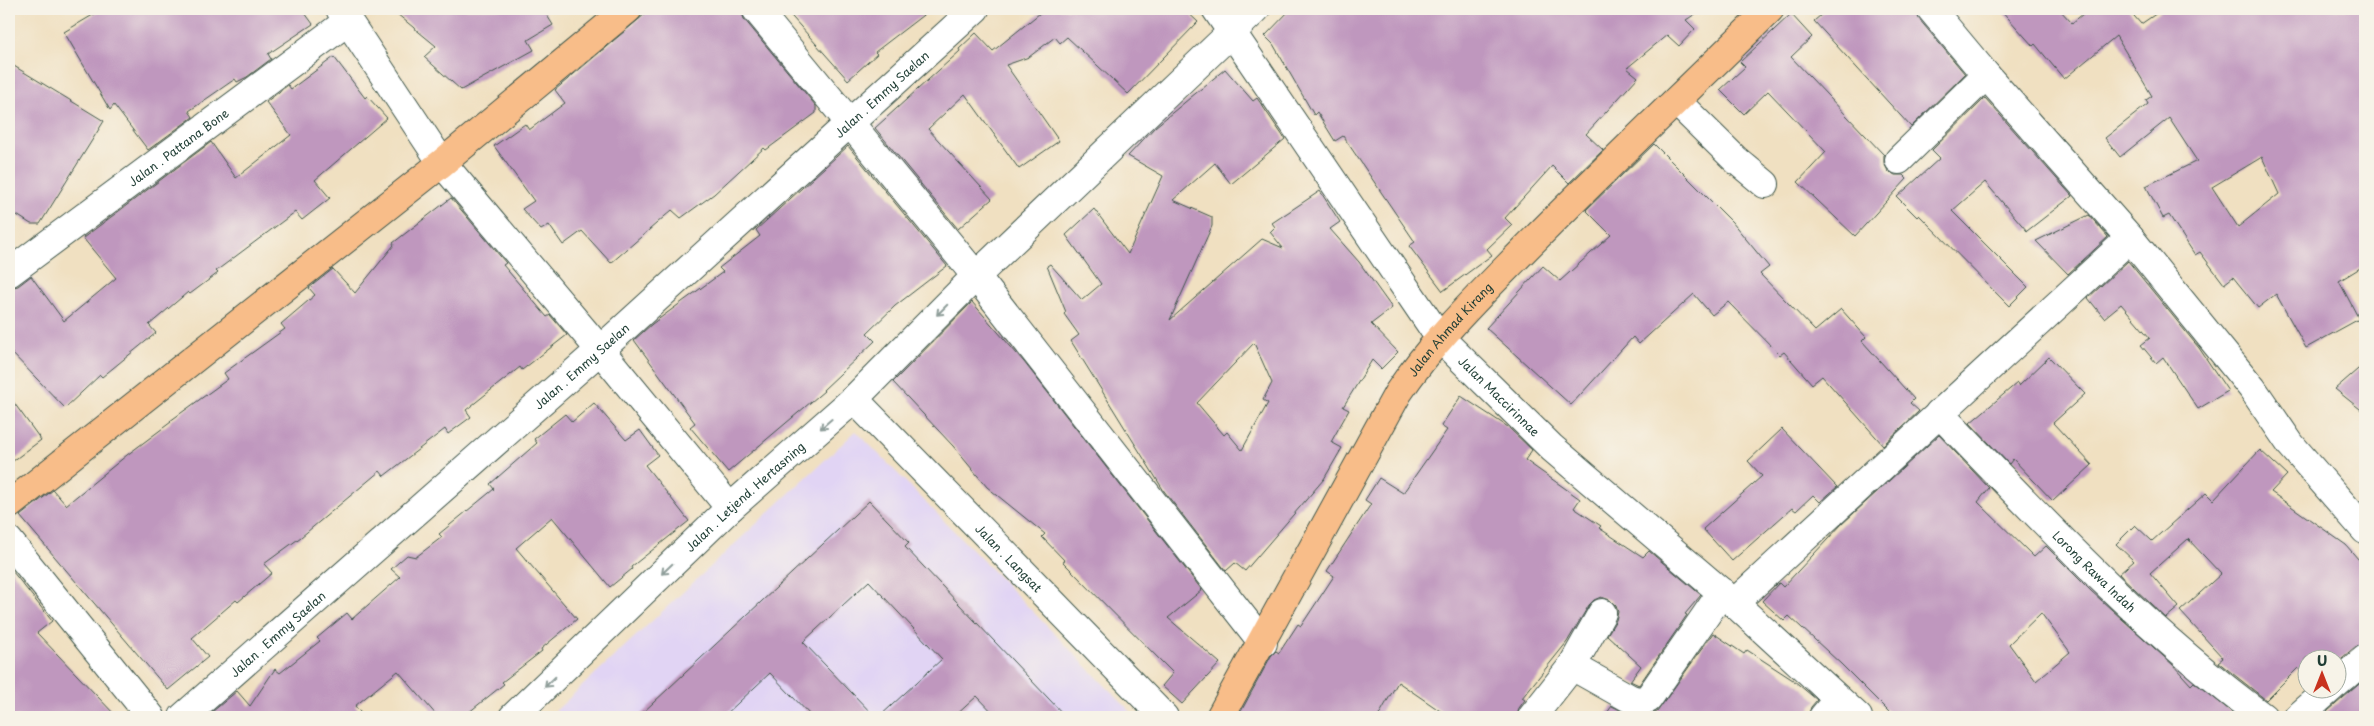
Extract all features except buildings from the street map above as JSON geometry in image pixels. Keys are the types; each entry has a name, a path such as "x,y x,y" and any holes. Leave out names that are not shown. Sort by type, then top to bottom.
{"main road":[{"path":"9,505 442,163 628,9"},
{"name":"Jalan Ahmad Kirang","path":"1220,717 1398,393 1439,337 1582,190 1770,9"}],"street":[{"path":"756,9 976,276 1262,643"},
{"name":"Jalan . Emmy Saelan","path":"183,717 600,350 974,9"},
{"name":"Jalan Maccirinnae","path":"1216,9 1439,337 1552,448 1728,598 1830,708 1858,717"},
{"name":"Jalan . Letjend. Hertasning","path":"513,717 730,508 854,399 976,276 1256,9"},
{"path":"1931,9 1986,75 2130,238 2252,388 2291,444 2365,530"},
{"path":"344,15 442,163 730,508"},
{"name":"Jalan . Pattana Bone","path":"16,259 344,15"},
{"path":"1899,160 1986,75"},
{"path":"1676,101 1735,160 1765,184"},
{"path":"1572,666 1629,698 1637,701 1648,699 1728,598 1939,413 2130,238"},
{"name":"Jalan . Langsat","path":"854,399 1164,717"},
{"name":"Lorong Rawa Indah","path":"1939,413 2096,575 2179,652 2263,717"},
{"path":"9,541 151,717"},
{"path":"1532,717 1572,666 1602,613"},
{"path":"2346,675 2365,659"},
{"path":"2298,717 2320,698"}],"shaded area":[{"path":"856,431 1136,717 549,717"}]}
